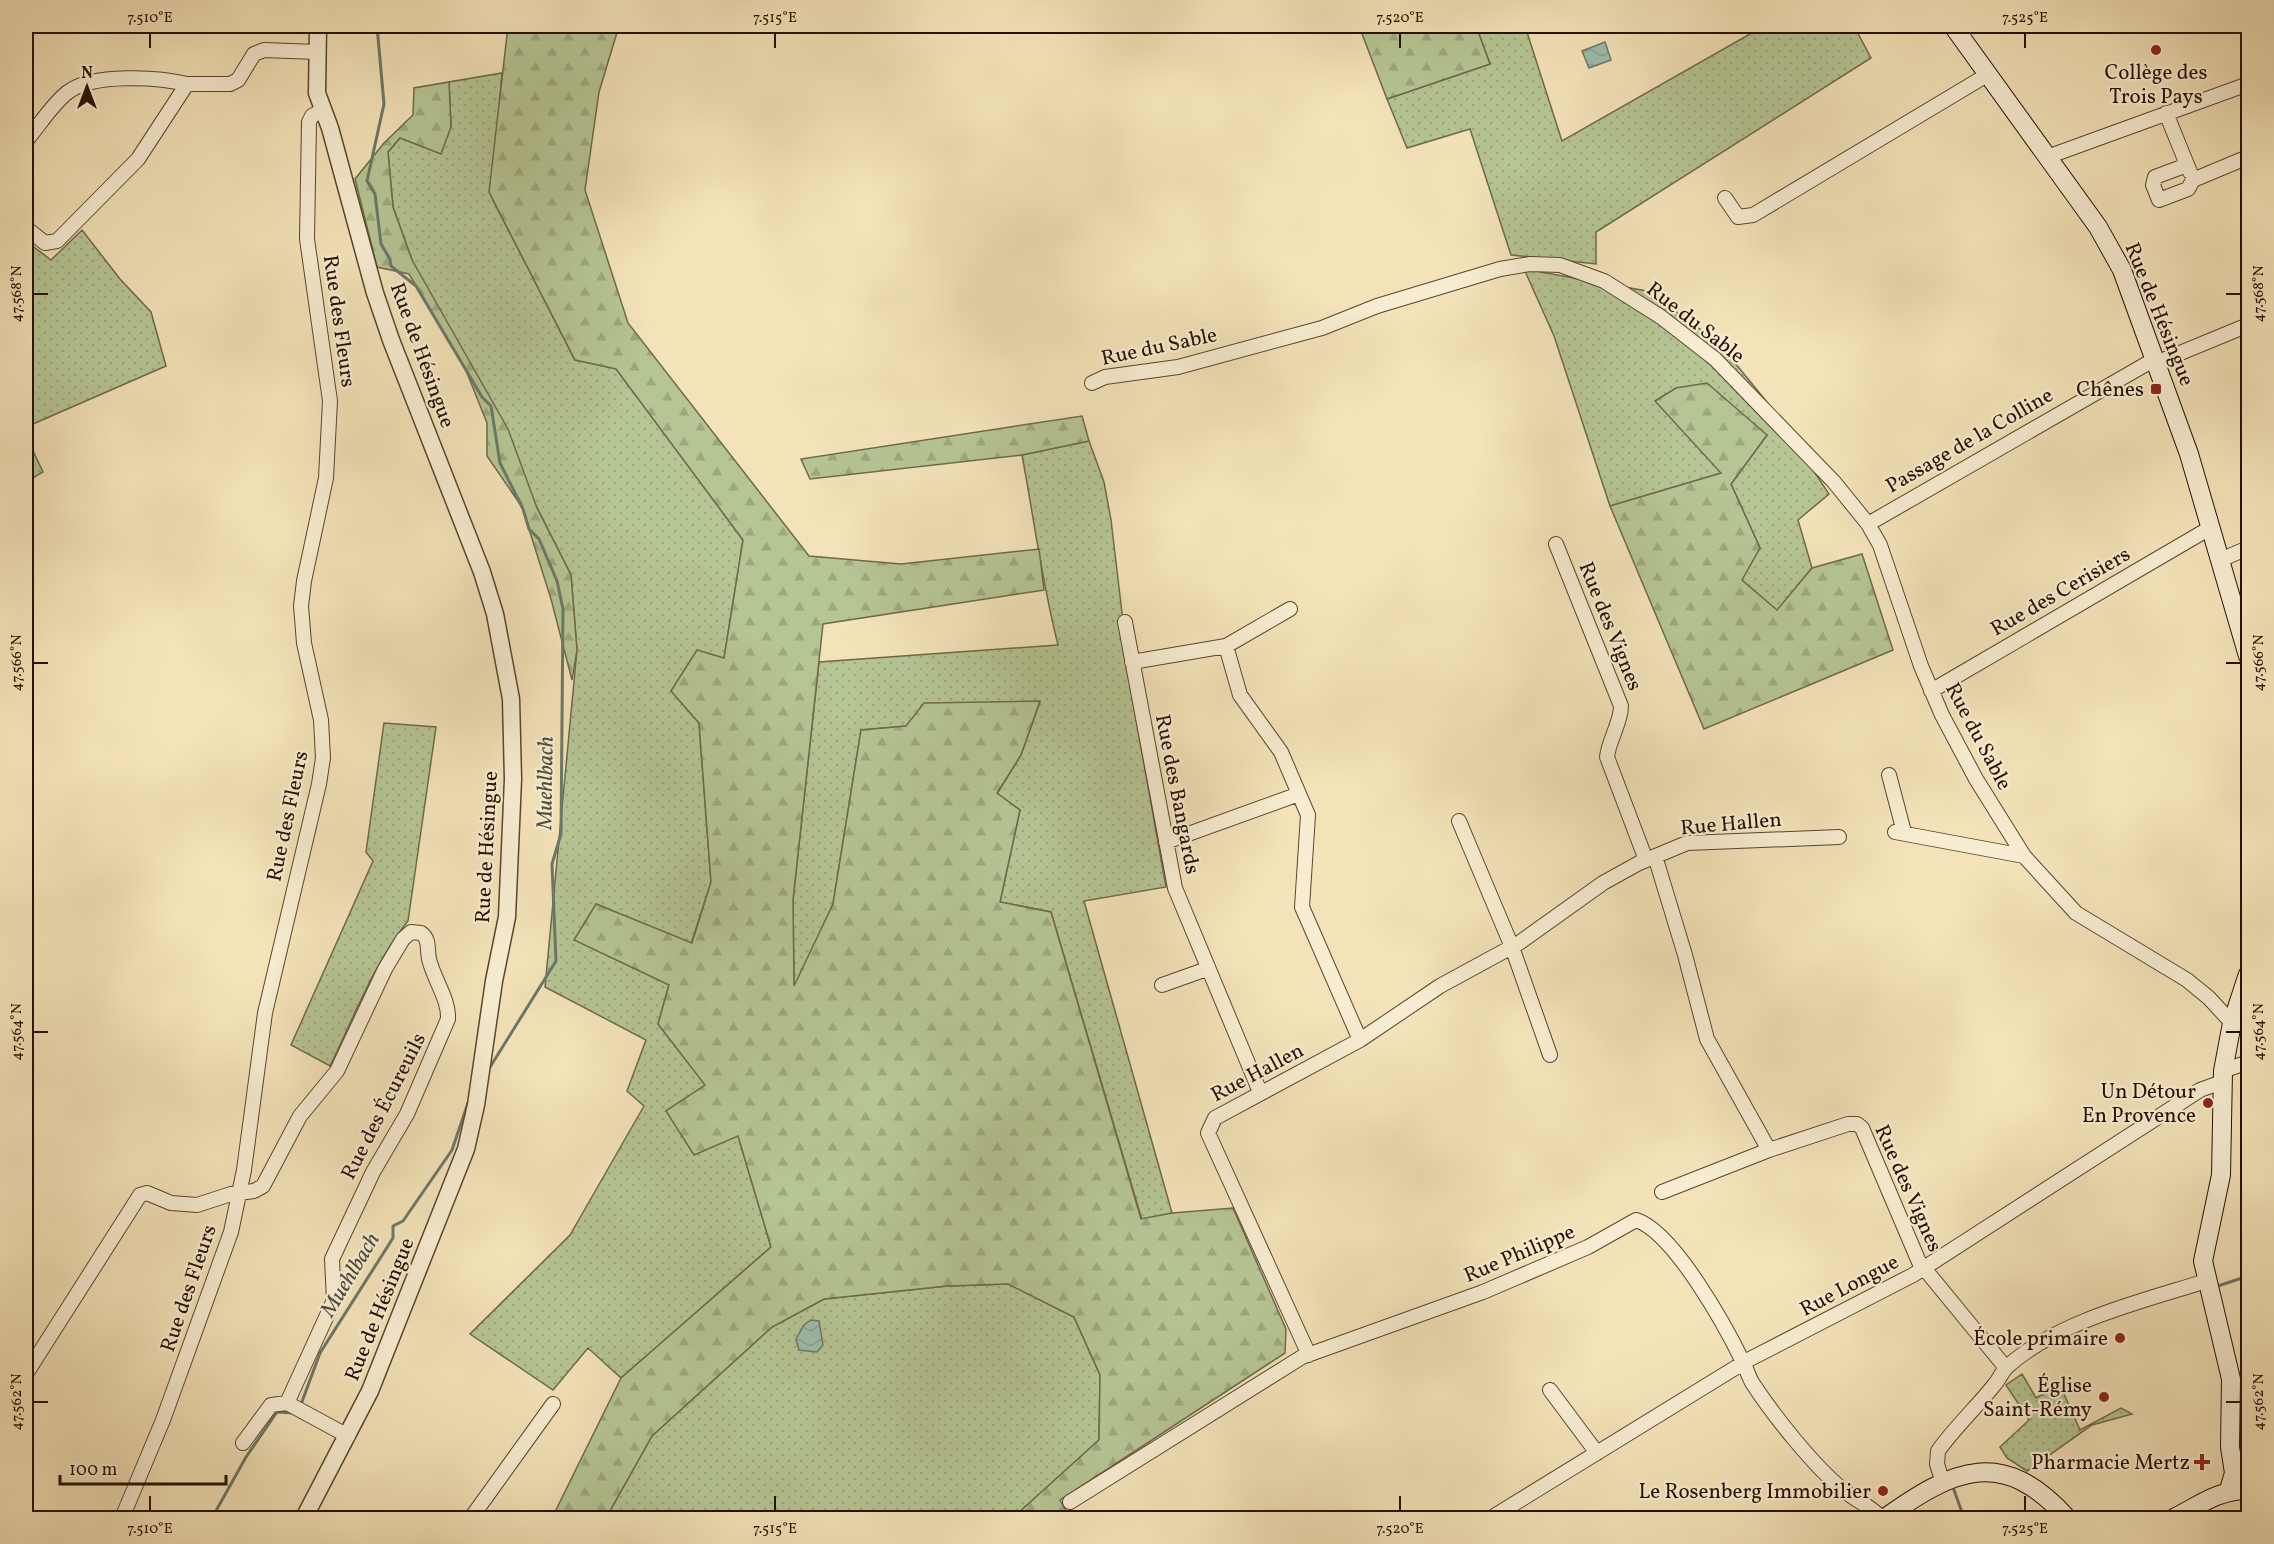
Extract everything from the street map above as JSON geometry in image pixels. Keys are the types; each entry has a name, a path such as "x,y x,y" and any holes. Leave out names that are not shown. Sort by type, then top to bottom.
{"main road":[{"name":"Rue de Hésingue","path":"1953,26 2112,249 2189,454 2248,656"},
{"path":"2229,1490 2234,1473 2230,1447 2229,1365 2206,1281 2203,1261 2221,1175 2222,1077 2232,1023 2248,974"},
{"path":"1884,1518 1944,1483 1971,1473 2001,1472 2020,1479 2046,1496 2067,1518"},
{"path":"2175,1518 2216,1494 2229,1490 2248,1490"}],"street":[{"name":"Rue de Hésingue","path":"304,1518 348,1436 383,1362 471,1133 510,884 513,779 509,685 489,592 383,318 316,88 318,26"},
{"path":"26,141 68,92 83,84 122,79 171,80 187,84 230,84 238,80 254,54 264,50 317,52"},
{"path":"1725,198 1738,217 1753,215 1988,75"},
{"path":"26,228 45,243 57,241 138,159 187,84"},
{"path":"2048,157 2248,84"},
{"name":"Rue des Fleurs","path":"122,1518 160,1429 218,1272 241,1192 265,1013 323,758 321,720 304,643 301,606 304,580 323,498 330,427 330,401 307,228 309,122 312,116 323,110"},
{"path":"2166,113 2193,180"},
{"path":"2187,165 2155,177 2153,184 2159,200 2188,189 2193,180 2248,157"},
{"name":"Rue du Sable","path":"1092,383 1105,377 1178,367 1322,328 1377,306 1500,268 1530,264 1560,265 1579,270 1614,287 1661,317 1715,359 1834,482 1868,524 1880,545 1931,691 1976,779 2024,856 2076,913 2187,980 2232,1023"},
{"name":"Passage de la Colline","path":"1868,524 2155,361 2248,325"},
{"name":"Rue des Cerisiers","path":"1931,691 2210,528"},
{"name":"Rue des Vignes","path":"1556,544 1621,706 1621,714 1609,744 1607,757 1650,858 1685,955 1707,1039 1769,1150"},
{"path":"2220,560 2248,548"},
{"path":"1132,662 1226,646 1290,609"},
{"name":"Rue des Bangards","path":"1125,622 1175,888 1260,1092"},
{"path":"1226,646 1240,695 1281,752 1308,815 1302,906 1360,1040"},
{"path":"1890,775 1900,832 2024,856"},
{"path":"1166,842 1299,794"},
{"path":"1459,821 1512,947 1550,1055"},
{"name":"Rue Hallen","path":"1309,1355 1208,1133 1215,1118 1360,1040 1440,986 1538,931 1603,882 1650,858 1687,843 1839,837"},
{"name":"Rue des Écureuils","path":"241,1192 254,1191 264,1186 300,1116 337,1071 385,969 403,939 411,932 421,933 427,940 429,958 448,1008 448,1019 407,1114 373,1172 332,1259 334,1300 289,1405"},
{"path":"1162,985 1207,969"},
{"name":"Rue Longue","path":"1491,1518 1744,1363 1923,1268 2200,1090 2248,1062"},
{"name":"Rue des Vignes","path":"1662,1192 1769,1150 1848,1124 1857,1124 1862,1128 1923,1268 2006,1368"},
{"path":"26,1374 136,1199 143,1193 171,1203 191,1205 241,1192"},
{"name":"Rue Philippe","path":"1070,1502 1309,1355 1483,1292 1588,1247 1636,1220 1648,1224 1659,1234 1699,1286 1744,1363 1753,1383 1820,1467 1842,1489 1884,1518"},
{"path":"1944,1483 1938,1464 1938,1451 2006,1368 2052,1338 2087,1322 2206,1281"},
{"path":"1550,1390 1597,1453"},
{"path":"471,1518 553,1404"},
{"path":"243,1443 271,1405 289,1405 348,1436"}],"green space":[{"path":"508,26 619,26 599,92 585,190 628,323 809,556 901,564 1039,549 1044,590 823,624 793,900 794,986 833,904 861,730 906,726 924,703 1040,701 1021,755 997,793 1020,810 1000,902 1051,912 1141,1219 1172,1213 1233,1208 1286,1329 1285,1353 1060,1500 1070,1518 1017,1518 1016,1515 1099,1440 1100,1375 1074,1317 1008,1284 947,1286 824,1299 772,1327 652,1436 606,1518 552,1518 621,1378 771,1247 738,1136 694,1155 666,1111 705,1085 658,1024 669,985 574,940 596,904 692,943 711,882 699,723 671,691 697,650 724,658 743,540 616,369 575,360 489,192"},
{"path":"1359,26 1476,26 1490,64 1387,99"},
{"path":"1476,26 1525,26 1562,141 1764,26 1854,26 1871,58 1596,232 1596,264 1511,255 1470,129 1407,148 1387,99 1490,64"},
{"path":"502,73 492,198 575,360 616,368 743,540 724,658 671,691 699,723 711,882 691,944 596,904 669,985 658,1024 706,1085 666,1111 738,1136 771,1247 621,1378 588,1348 553,1390 470,1334 570,1235 644,1106 627,1091 646,1040 545,987 577,650 571,575 412,260 393,207 388,152 400,138 451,127 449,82"},
{"path":"449,82 451,127 441,154 400,138 388,152 393,207 412,260 508,429 537,508 571,575 577,650 572,680 551,599 522,507 487,456 487,423 465,368 409,274 377,267 355,179 384,143 413,115 414,88"},
{"path":"82,230 120,279 151,312 166,366 26,427 26,241 51,260"},
{"path":"1524,269 1647,291 1718,342 1775,412 1829,494 1798,520 1812,568 1777,611 1741,580 1760,548 1731,484 1767,435 1676,388 1656,401 1722,473 1610,506 1554,336"},
{"path":"1707,383 1767,435 1731,484 1760,548 1742,580 1777,610 1812,568 1862,554 1893,650 1704,729 1610,506 1721,473 1655,401 1676,388"},
{"path":"1082,416 1089,441 1022,455 810,479 801,459"},
{"path":"26,436 43,472 26,482"},
{"path":"1089,441 1104,482 1111,520 1132,697 1166,887 1084,901 1172,1213 1142,1220 1051,912 1000,902 1020,810 997,794 1021,755 1040,702 907,726 861,730 833,904 794,988 793,900 819,662 1058,645 1022,455"},
{"path":"384,723 436,727 408,921 375,972 330,1066 291,1045 373,861 366,852"},
{"path":"1009,1284 1074,1317 1100,1375 1099,1440 1016,1515 1017,1518 606,1518 652,1436 772,1327 824,1299 947,1286"},
{"path":"2022,1374 2036,1398 2060,1385 2080,1430 2121,1408 2132,1414 2092,1425 2027,1471 2007,1458 2000,1447 2029,1420 2006,1385"}],"water":[{"path":"1605,42 1611,60 1589,68 1582,51"},
{"path":"811,1320 819,1321 823,1345 817,1352 799,1350 796,1339 804,1325"}],"waterway":[{"name":"Muehlbach","path":"377,26 384,104 367,181 375,194 381,244 390,259 391,266 416,286 482,397 491,406 500,463 523,509 529,529 539,539 557,581 563,609 561,834 552,864 556,961 487,1072"},
{"name":"Muehlbach","path":"300,1407 320,1353 393,1238 393,1226 403,1221 452,1150 472,1091"},
{"path":"2218,1286 2248,1276"},
{"name":"Muehlbach","path":"212,1518 246,1457 277,1412 294,1413"},
{"path":"1954,1490 1964,1518"}],"place":[{"name":"Collège des Trois Pays","path":"2156,50"},
{"name":"Chênes","path":"2156,389"},
{"name":"Un Détour En Provence","path":"2208,1103"},
{"name":"École primaire","path":"2120,1338"},
{"name":"Église Saint-Rémy","path":"2104,1397"},
{"name":"Pharmacie Mertz","path":"2202,1462"},
{"name":"Le Rosenberg Immobilier","path":"1883,1491"}]}
